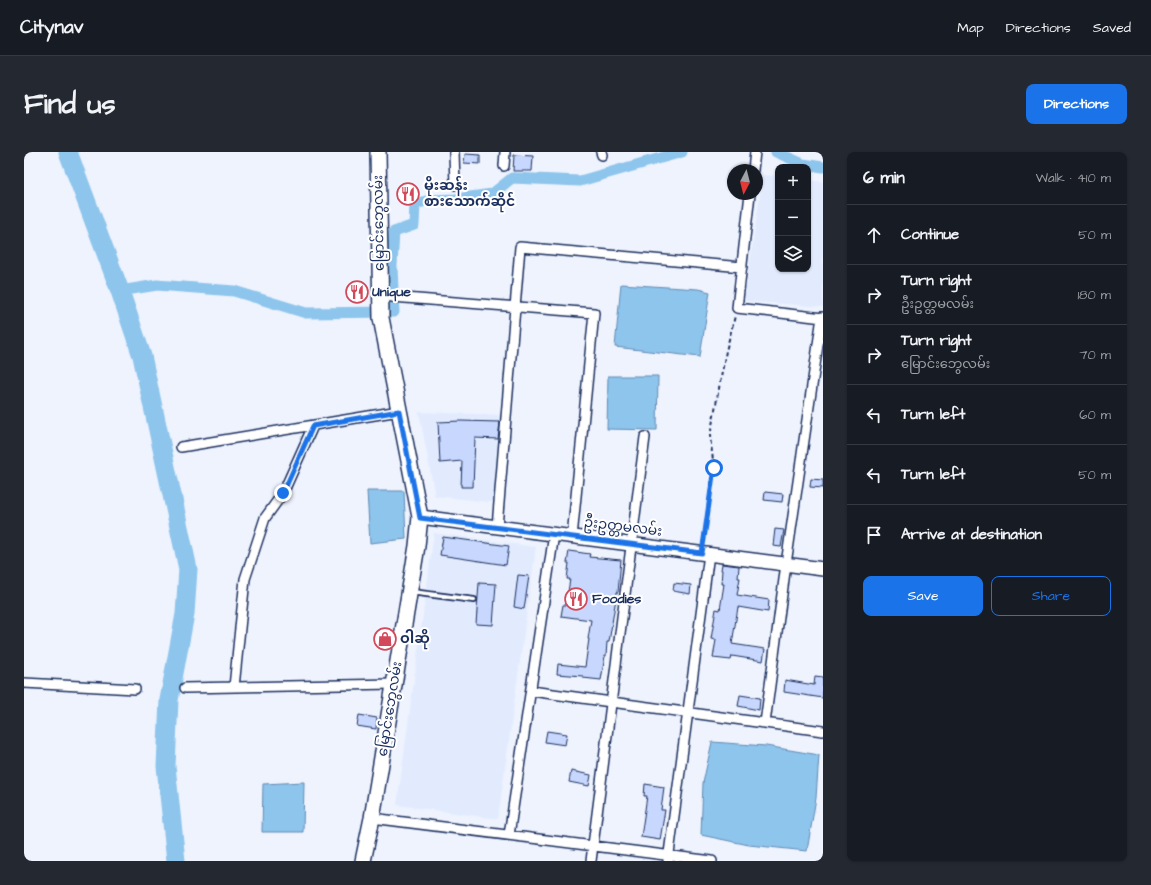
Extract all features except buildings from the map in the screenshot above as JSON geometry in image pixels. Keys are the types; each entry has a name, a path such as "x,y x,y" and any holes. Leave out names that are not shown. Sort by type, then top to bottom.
{"main road":[{"name":"မြောင်းဘွေလမ်း","path":"363,861 372,818 420,518 399,411 386,302 378,152"}],"street":[{"path":"454,152 455,185"},
{"path":"504,166 505,152"},
{"path":"754,164 755,152"},
{"path":"749,200 737,308 822,318 786,564 765,723"},
{"path":"497,527 520,247 742,267"},
{"path":"386,302 516,306 594,313 572,537"},
{"path":"181,447 399,411"},
{"path":"234,687 245,580 265,518 283,493 313,426"},
{"path":"591,861 645,437"},
{"name":"ဦးဥတ္တမလမ်း","path":"420,518 823,569"},
{"path":"509,835 554,534"},
{"path":"668,858 688,713 706,554"},
{"path":"24,683 135,689"},
{"path":"185,688 394,684"},
{"path":"531,691 823,731"},
{"path":"372,818 593,846 668,858 712,861"}],"lane":[{"path":"409,592 474,600"}],"path":[{"path":"706,554 714,468 710,436 726,351 737,308"}],"shaded area":[{"path":"763,175 775,176 775,272 811,272 811,180 823,182 823,307 744,301 759,200 763,200"},
{"path":"419,412 505,415 498,503 435,496"},
{"path":"434,533 536,547 498,819 397,805"}],"water":[{"path":"621,284 698,289 710,292 700,357 615,347"},
{"path":"608,376 658,376 657,430 607,429"},
{"path":"367,491 404,491 406,539 370,543"},
{"path":"712,742 766,746 819,755 816,798 807,851 749,845 701,835 703,783"},
{"path":"304,782 303,832 262,832 263,784"}],"waterway":[{"path":"68,152 120,291 142,356 188,569 185,614 169,700 166,766 176,861"},
{"path":"120,291 157,285 234,291 306,313 394,312 392,266 394,232 414,225 415,204 430,200 456,199 492,194 512,178 580,181 682,152"},
{"path":"776,152 803,164 823,167"}],"place":[{"name":"မိုးဆန်း စားသောက်ဆိုင်","path":"408,194"},
{"name":"Unique","path":"357,292"},
{"name":"Foodies","path":"576,599"},
{"name":"ဝါဆို","path":"385,639"}],"route":[{"path":"283,493 313,426 399,411 420,518 702,553 714,468"}]}
